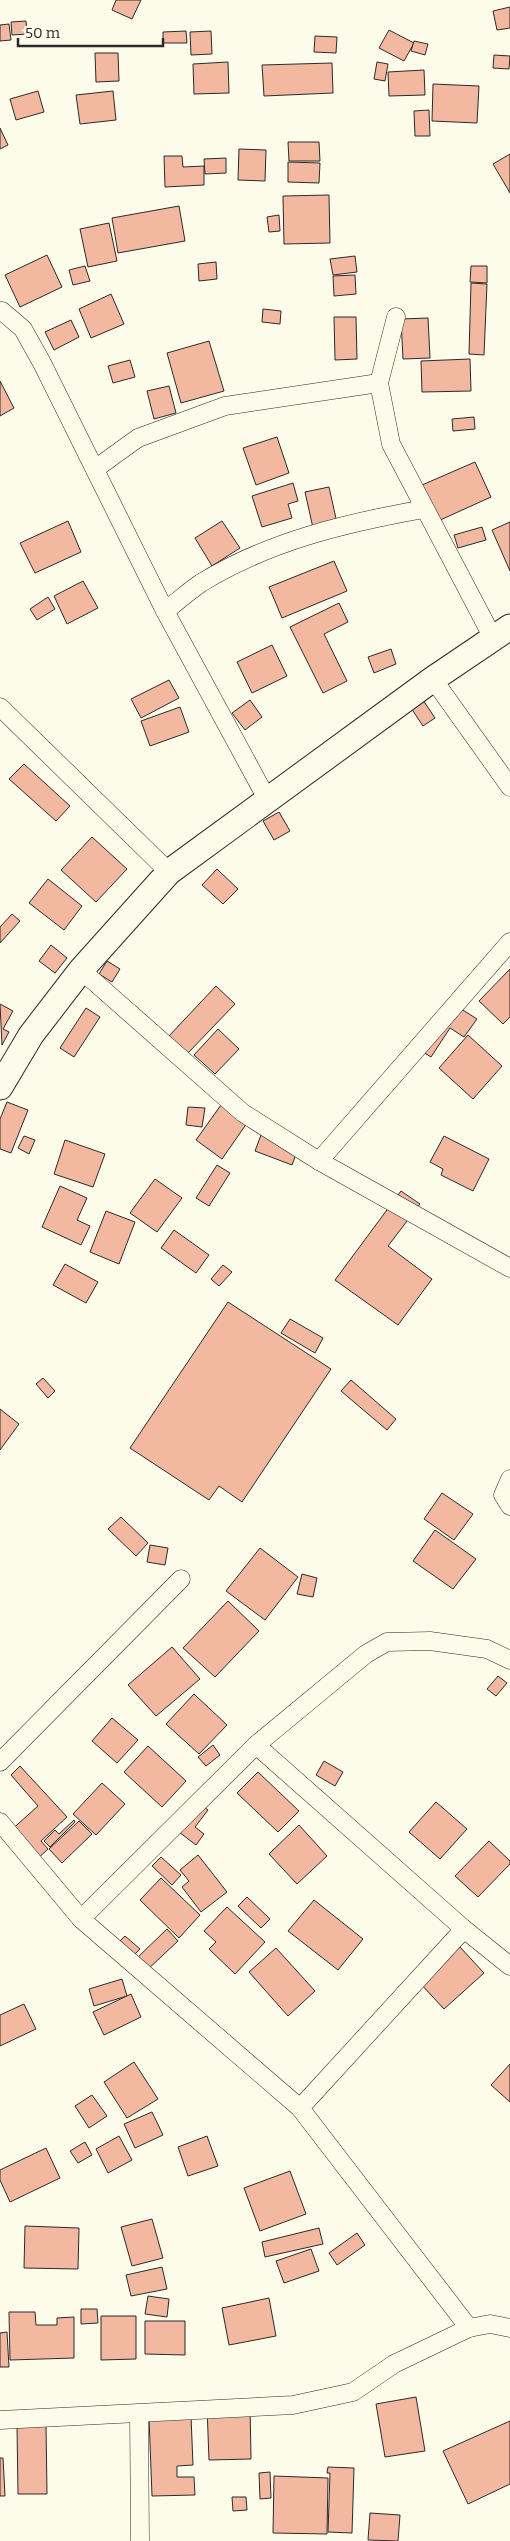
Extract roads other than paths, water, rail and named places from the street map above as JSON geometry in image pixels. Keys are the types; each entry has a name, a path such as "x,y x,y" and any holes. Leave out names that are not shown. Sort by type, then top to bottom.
{"street":[{"path":"2,311 23,329 95,469 165,612 267,799"},
{"path":"0,1087 31,1035 82,970 169,872 267,799 502,632 424,509 391,444 379,383 396,317"},
{"path":"95,469 138,438 226,406 379,383"},
{"path":"165,612 201,583 274,546 359,521 424,509"},
{"path":"434,679 510,787"},
{"path":"0,707 169,872"},
{"path":"319,1161 510,942"},
{"path":"82,970 243,1112 319,1161 509,1264"},
{"path":"510,1479 503,1495 510,1506"},
{"path":"0,1762 181,1579"},
{"path":"81,1919 256,1745 366,1654 387,1642 430,1641 487,1649 510,1660"},
{"path":"256,1745 464,1929 510,1966"},
{"path":"0,1822 81,1919 300,2108 469,2328"},
{"path":"300,2108 464,1929"},
{"path":"0,2420 293,2405 353,2392 394,2364 469,2328 490,2324 510,2328"},
{"path":"139,2414 140,2541"}]}
